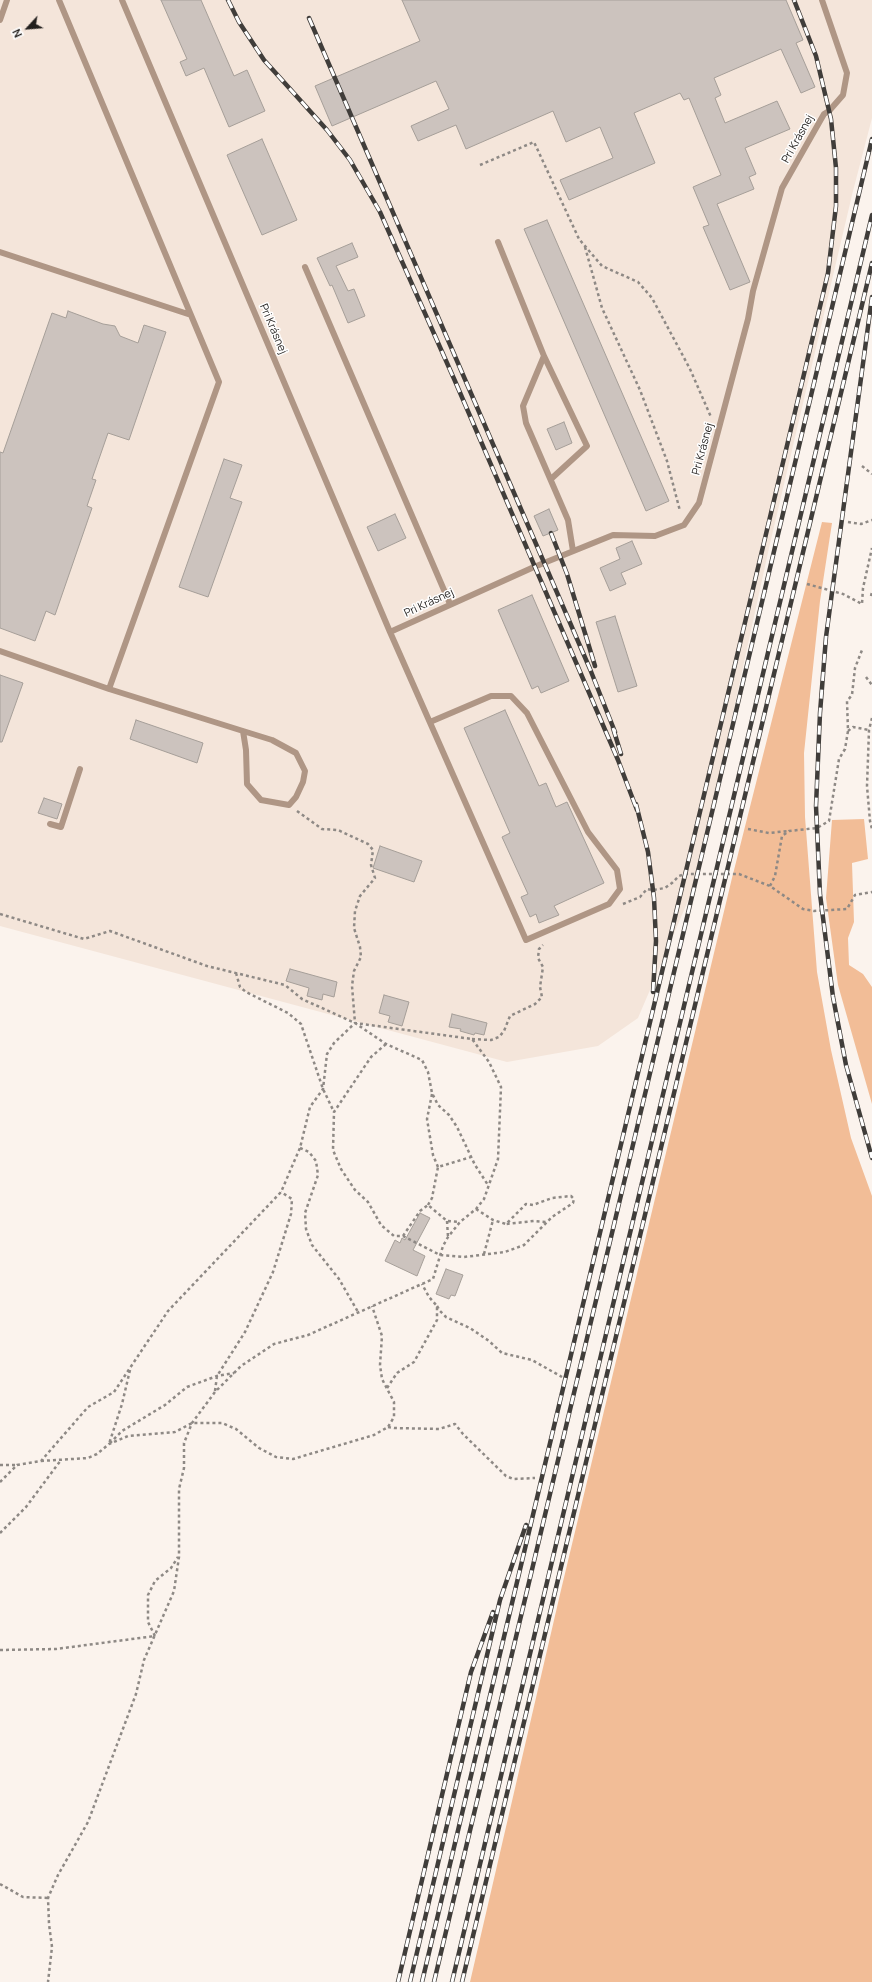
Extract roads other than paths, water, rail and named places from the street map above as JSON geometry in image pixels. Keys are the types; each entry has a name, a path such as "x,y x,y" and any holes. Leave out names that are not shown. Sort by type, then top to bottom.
{"lane":[{"path":"0,20 7,0"},
{"path":"59,0 219,382 109,689"},
{"name":"Pri Krásnej","path":"122,0 390,632 573,550 613,536 655,536 684,525 699,503 748,319 753,291 782,188 824,114 843,95 847,73 822,0"},
{"path":"498,242 544,356 587,446 551,479"},
{"path":"0,252 191,315"},
{"path":"305,267 450,604"},
{"path":"544,356 524,406 526,423 568,520 573,550"},
{"path":"390,632 526,940 610,904 620,889 617,870 588,832 527,713 511,696 491,696 430,722"},
{"path":"0,651 109,689 272,740 296,752 305,771 303,782 296,797 289,805 262,800 246,784 246,750 243,731"},
{"path":"50,824 60,827 80,769"}],"railway":[{"path":"228,0 239,22 264,60 327,130 350,160 380,212 455,381 618,760 637,810"},
{"path":"422,1982 828,273 836,206 836,168 831,119 816,56 794,0"},
{"path":"309,18 590,669 615,732"},
{"path":"434,1982 872,139"},
{"path":"452,1982 872,215"},
{"path":"462,1982 872,263"},
{"path":"872,297 826,637 820,713 816,806 820,894 833,997 846,1065 872,1158"},
{"path":"551,533 567,574 595,666"},
{"path":"613,728 621,754"},
{"path":"636,804 648,852 654,898 656,941 653,992"},
{"path":"410,1982 500,1600 526,1525"},
{"path":"398,1982 471,1672 493,1612"}]}
